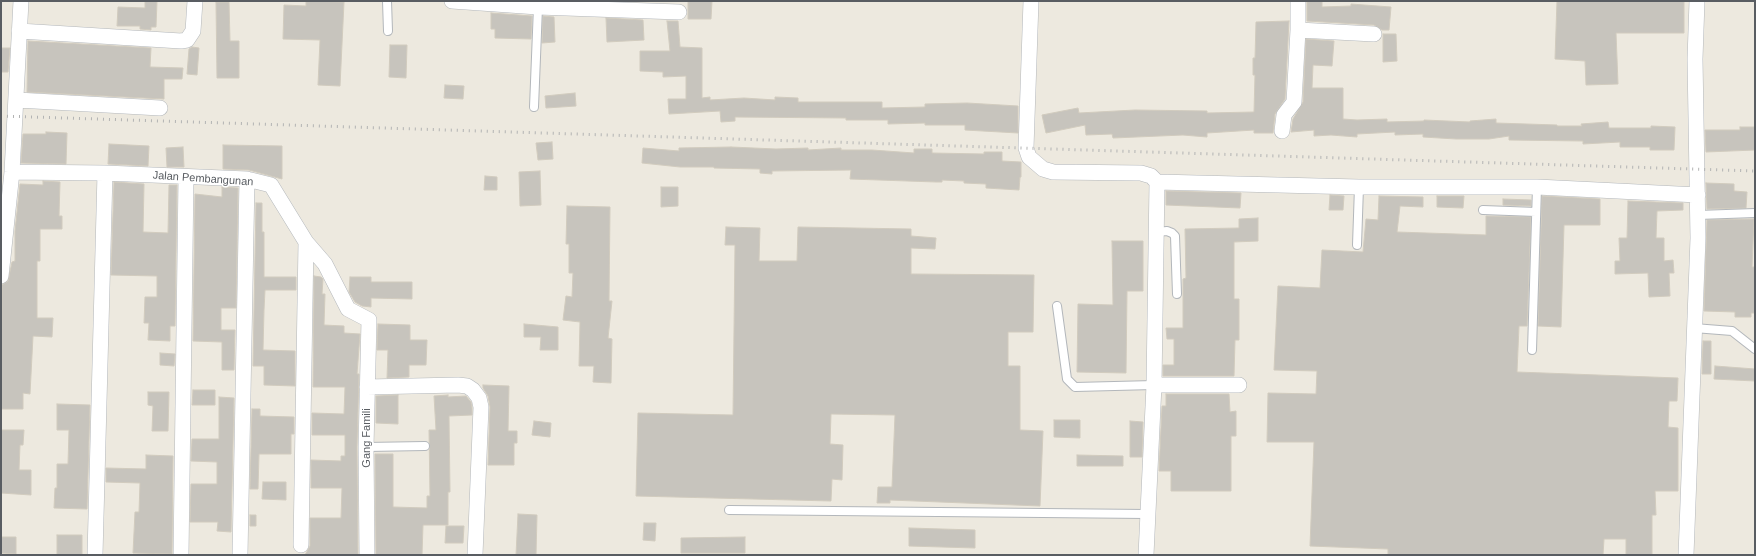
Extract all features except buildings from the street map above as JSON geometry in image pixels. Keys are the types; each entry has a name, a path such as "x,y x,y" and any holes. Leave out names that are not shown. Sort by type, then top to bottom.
{"street":[{"path":"1,276 12,172 7,127 16,100 20,1"},
{"path":"19,31 181,41 187,40 193,31 195,1"},
{"path":"452,1 538,7 679,12"},
{"path":"1031,1 1026,148 1029,157 1043,169 1054,172 1141,173 1151,176 1157,182 1359,187 1537,187 1698,195"},
{"path":"1282,131 1284,115 1294,102 1298,1"},
{"path":"1686,555 1698,215 1695,59 1697,1"},
{"path":"1298,30 1374,34"},
{"path":"16,100 160,108"},
{"name":"Jalan Pembangunan","path":"12,172 105,173 247,179 271,185 306,242 326,264 348,309 369,320"},
{"path":"95,555 105,173"},
{"path":"181,555 186,177"},
{"path":"240,555 247,179"},
{"path":"1146,555 1154,385 1157,182"},
{"path":"301,545 306,242"},
{"name":"Gang Famili","path":"367,555 366,447 369,320"},
{"path":"367,387 458,385 467,386 473,390 479,398 481,406 475,555"},
{"path":"1154,385 1238,385"}],"lane":[{"path":"387,1 388,31"},
{"path":"534,107 538,7"},
{"path":"1357,245 1359,187"},
{"path":"1532,350 1537,187"},
{"path":"1483,210 1536,212"},
{"path":"1698,215 1755,213"},
{"path":"1157,232 1167,231 1175,236 1178,294"},
{"path":"1057,306 1067,379 1075,387 1154,385"},
{"path":"1694,328 1732,331 1755,349"},
{"path":"366,447 425,446"},
{"path":"730,510 1147,514"}],"railway":[{"path":"1,116 1755,171"}]}
